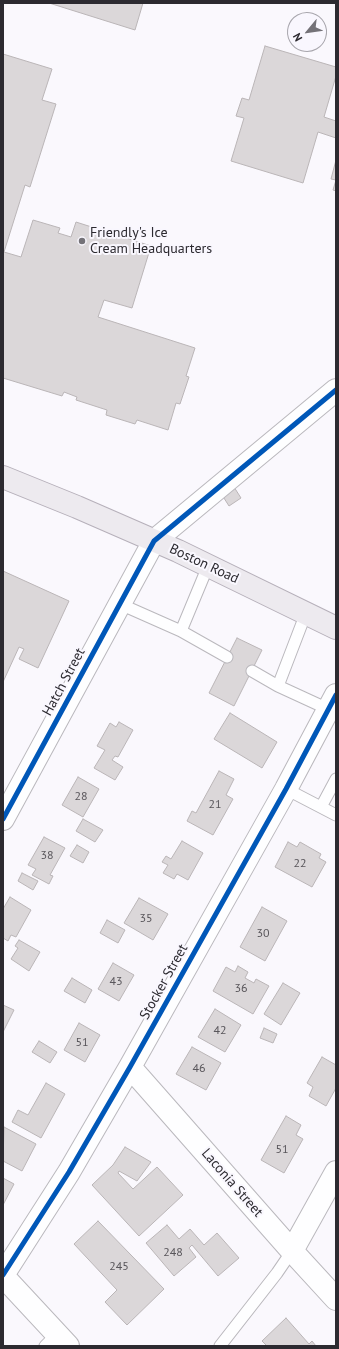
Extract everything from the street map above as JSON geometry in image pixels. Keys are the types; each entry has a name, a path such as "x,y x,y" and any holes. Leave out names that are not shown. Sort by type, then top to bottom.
{"main road":[{"name":"Boston Road","path":"3,477 77,507 150,548 208,566 336,628"}],"street":[{"path":"150,548 336,390"},
{"name":"Hatch Street","path":"3,819 150,548"},
{"name":"Stocker Street","path":"3,1275 68,1172 130,1067 286,789 332,702"},
{"name":"Laconia Street","path":"130,1067 336,1299"},
{"path":"292,1251 336,1172"},
{"path":"3,1275 57,1342"}],"lane":[{"path":"181,631 208,566"},
{"path":"120,604 181,631 227,657"},
{"path":"278,686 306,613"},
{"path":"252,671 278,686 332,702"},
{"path":"320,807 336,779"},
{"path":"286,789 336,816"},
{"path":"220,1346 277,1273 292,1251"}],"building":[{"path":"49,3 143,3 135,30"},
{"path":"265,46 336,67 336,76 324,117 336,121 336,138 318,132 303,183 231,161 244,118 236,116 242,98 249,100"},
{"name":"Friendly's Ice Cream Headquarters","path":"3,54 52,69 42,100 56,104 30,187 25,185 4,252 21,257 33,220 60,228 58,233 71,237 76,222 151,246 132,308 104,300 98,317 195,348 186,376 189,377 180,404 176,403 168,430 137,420 135,424 106,415 107,410 76,400 77,397 64,392 62,396 3,378"},
{"path":"336,160 336,180 331,179"},
{"path":"336,180 336,191 333,190"},
{"path":"234,487 241,498 229,506 222,495"},
{"path":"3,571 69,601 38,668 19,659 24,649 19,647 3,682"},
{"path":"237,638 262,650 234,706 209,693"},
{"path":"230,713 277,742 262,768 214,739"},
{"path":"119,722 133,730 118,757 115,756 112,760 123,767 115,780 94,768 105,750 97,746 110,723 116,727"},
{"path":"219,771 234,779 226,795 233,799 213,835 187,821 192,811 196,813"},
{"path":"78,777 99,789 83,817 62,805"},
{"path":"83,819 103,830 95,842 76,831"},
{"path":"44,837 65,848 50,875 53,876 49,884 32,875 36,869 28,865"},
{"path":"182,841 203,853 188,880 177,874 174,879 163,873 168,865 162,862 166,856 171,859"},
{"path":"288,842 297,847 300,842 321,854 319,858 326,862 312,887 275,867"},
{"path":"77,845 89,852 83,863 70,856"},
{"path":"22,873 38,881 33,890 18,881"},
{"path":"10,897 31,910 16,937 11,935 8,941 3,938 3,909"},
{"path":"139,898 168,914 153,940 124,923"},
{"path":"262,907 287,921 265,961 240,947"},
{"path":"107,920 125,930 118,943 100,933"},
{"path":"19,940 40,952 29,971 11,959 18,948 15,946"},
{"path":"113,963 134,975 119,1001 98,989"},
{"path":"238,966 248,972 245,978 254,983 256,979 269,986 253,1014 213,991 226,967 235,972"},
{"path":"72,978 92,990 85,1003 64,991"},
{"path":"283,983 300,993 281,1025 264,1014"},
{"path":"3,1005 14,1010 3,1032"},
{"path":"215,1009 241,1025 225,1052 198,1037"},
{"path":"79,1023 100,1035 85,1062 64,1050"},
{"path":"264,1028 277,1034 273,1043 260,1038"},
{"path":"39,1041 57,1052 50,1063 32,1052"},
{"path":"192,1047 221,1063 206,1090 176,1074"},
{"path":"322,1057 336,1065 336,1088 326,1106 309,1096 313,1087 307,1083"},
{"path":"46,1083 65,1094 41,1138 12,1122 18,1110 28,1115"},
{"path":"286,1116 301,1125 296,1135 303,1139 284,1173 261,1160"},
{"path":"4,1127 36,1144 22,1171 3,1161"},
{"path":"125,1147 151,1162 137,1181 119,1171 118,1173 133,1189 157,1167 183,1195 139,1236 92,1185 113,1165"},
{"path":"3,1178 14,1184 3,1205"},
{"path":"98,1221 164,1289 127,1325 105,1302 117,1290 74,1244"},
{"path":"167,1225 179,1239 190,1229 204,1245 217,1233 239,1258 218,1276 192,1245 189,1248 196,1257 174,1276 146,1243"},
{"path":"286,1318 309,1344 312,1341 316,1346 267,1346 262,1341"}],"cycle path":[{"path":"3,819 154,541 336,390"},
{"path":"3,1275 69,1172 130,1067 286,789 336,695"}],"place":[{"name":"Friendly's Ice Cream Headquarters","path":"82,241"}]}
